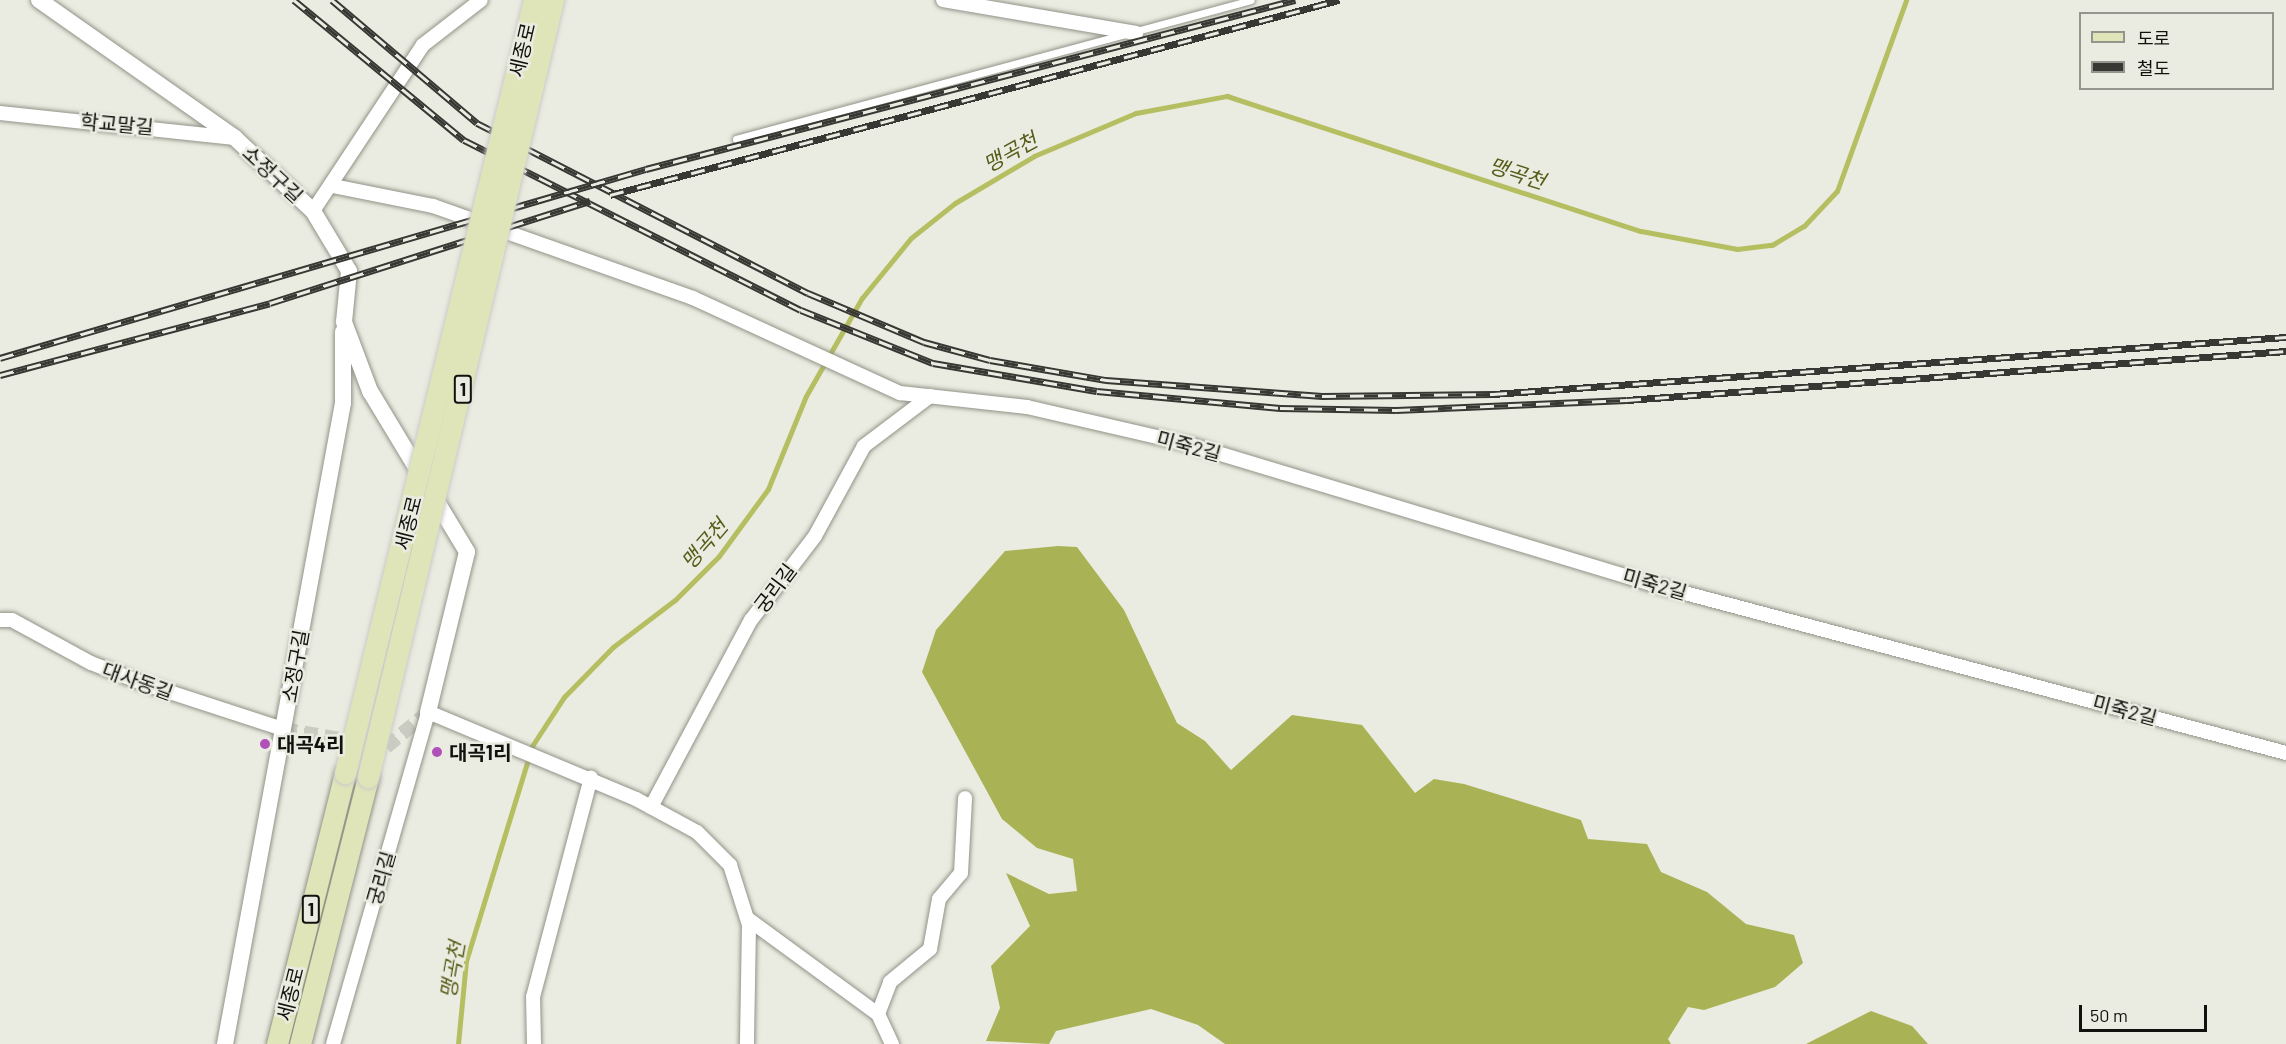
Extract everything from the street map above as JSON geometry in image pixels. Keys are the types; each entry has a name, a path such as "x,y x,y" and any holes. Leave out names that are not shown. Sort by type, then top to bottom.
{"main road":[{"name":"세종로","path":"277,1044 534,0"},
{"name":"세종로","path":"300,1044 368,777 553,0"}],"street":[{"name":"소정구길","path":"39,0 234,138 313,211 349,271 344,322 343,403 225,1044"},
{"name":"소정구길","path":"313,211 333,186 372,114 423,45 481,0"},
{"path":"943,0 1136,33"},
{"name":"학교말길","path":"0,113 234,138"},
{"name":"미죽2길","path":"333,186 433,206 693,298 787,344 900,393 1027,407 1191,445 1651,584 2286,753"},
{"path":"344,322 370,391 468,552 428,712 458,722 573,770 651,807 697,832 730,865 748,920 747,1044"},
{"name":"궁리길","path":"651,807 751,620 815,536 864,446 930,396"},
{"name":"대사동길","path":"0,620 12,620 91,663 142,683 283,729"},
{"name":"궁리길","path":"333,1044 428,712"},
{"path":"534,1044 533,997 591,778"},
{"path":"878,1014 890,982 930,949 939,899 961,873 965,798"},
{"path":"748,920 878,1014 892,1044"}],"lane":[{"path":"736,139 1136,33 1251,0"}],"green space":[{"path":"1058,546 1077,547 1124,610 1177,723 1205,741 1231,770 1292,715 1362,725 1415,793 1434,779 1464,784 1581,820 1588,839 1647,844 1661,872 1707,892 1746,924 1794,935 1803,963 1775,987 1704,1010 1688,1007 1668,1039 1671,1044 1225,1044 1198,1025 1151,1009 1056,1031 1049,1044 986,1041 1000,1008 991,966 1030,926 1006,873 1049,894 1077,891 1073,859 1037,848 1002,819 922,672 936,630 1005,551"},
{"path":"1871,1011 1912,1026 1928,1044 1806,1044"}],"waterway":[{"name":"맹곡천","path":"458,1044 466,961 532,746 564,697 613,647 675,600 719,556 768,489 806,396 862,298 911,238 955,203 1034,156 1136,113 1227,96 1641,231 1737,249 1772,245 1804,226 1837,191 1906,0"}],"tunnel":[{"path":"283,729 386,747 428,712"}],"railway":[{"path":"294,0 464,140 801,310 933,363 1097,391 1280,408 1396,410 1627,400 2286,351"},
{"path":"332,0 477,123 808,293 924,342 990,360 1106,380 1322,396 1493,394 2286,337"},
{"path":"0,358 646,169 1295,0"},
{"path":"610,195 1339,0"},
{"path":"0,375 270,303 590,201"}],"place":[{"name":"대곡4리","path":"265,744"},
{"name":"대곡1리","path":"437,752"}]}
